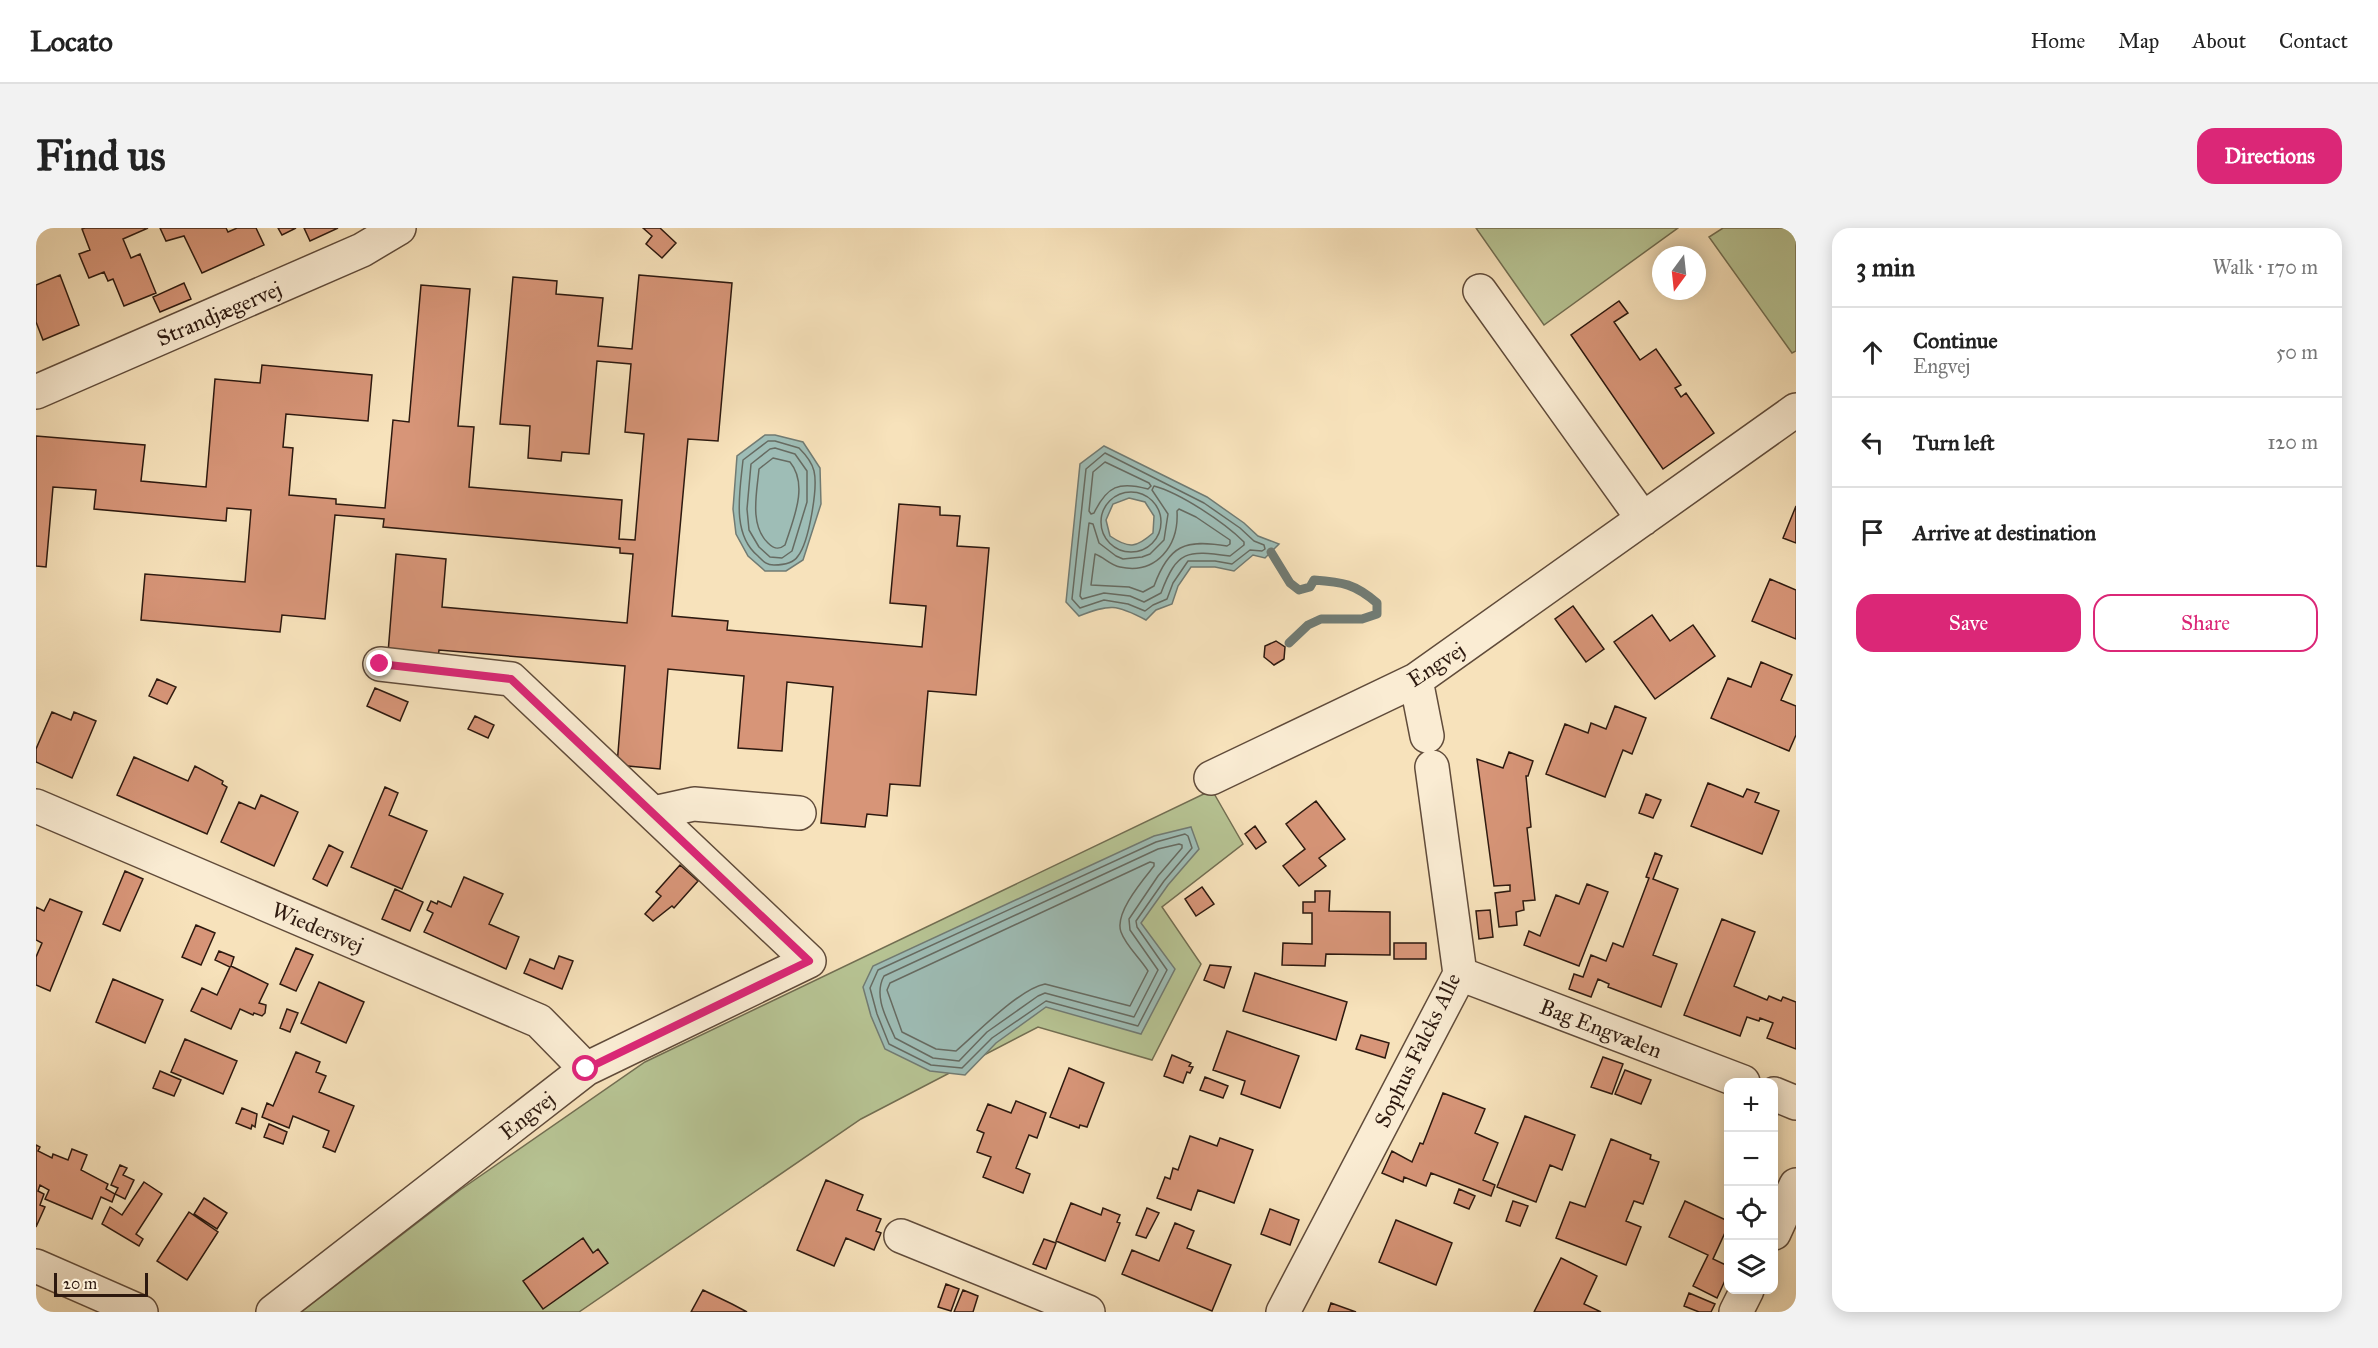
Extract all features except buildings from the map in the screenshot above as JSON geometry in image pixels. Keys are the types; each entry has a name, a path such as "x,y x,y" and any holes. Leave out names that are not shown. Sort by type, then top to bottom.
{"street":[{"name":"Strandjægervej","path":"36,392 362,250 399,228"},
{"path":"1480,291 1642,519"},
{"name":"Engvej","path":"1211,778 1416,680 1796,410"},
{"path":"380,664 511,679 653,813 694,804 799,813"},
{"name":"Sophus Falcks Alle","path":"1282,1312 1460,974 1429,752 1416,680"},
{"name":"Wiedersvej","path":"36,806 539,1021 586,1069"},
{"name":"Engvej","path":"273,1312 586,1069 809,961 653,813"},
{"name":"Bag Engvælen","path":"1460,974 1730,1078"},
{"path":"1778,1096 1796,1103"},
{"path":"1778,1223 1796,1185"},
{"path":"901,1236 1088,1312"},
{"path":"36,1266 141,1312"},
{"path":"1736,1312 1745,1294"}],"green space":[{"path":"1476,228 1678,228 1652,246 1544,325"},
{"path":"1723,228 1796,228 1796,351 1792,353 1709,237"},
{"path":"1212,790 1243,844 1162,907 1201,964 1152,1060 1038,1027 861,1119 579,1312 301,1312 460,1190 645,1062"}],"water":[{"path":"765,435 775,435 803,442 820,468 821,504 803,560 786,571 765,571 748,556 736,534 733,509 737,456"},
{"path":"1104,446 1207,497 1244,523 1258,536 1279,544 1265,558 1253,555 1234,571 1215,567 1191,567 1178,586 1172,604 1156,610 1146,620 1127,611 1113,608 1098,609 1079,616 1066,602 1080,464","holes":["1129,498 1145,502 1154,516 1153,533 1142,542 1132,545 1122,543 1110,536 1106,520 1113,504"]},
{"path":"1191,827 1199,849 1168,885 1141,923 1175,969 1141,1034 1046,1007 996,1043 965,1075 930,1071 885,1049 871,1016 863,987 873,966 1154,836"}],"waterway":[{"path":"1271,552 1290,583 1299,590 1310,587 1314,580 1333,582 1355,588 1377,603 1377,614 1362,619 1321,619 1308,625 1289,643"}],"route":[{"path":"380,664 511,679 809,961 586,1069"}]}
